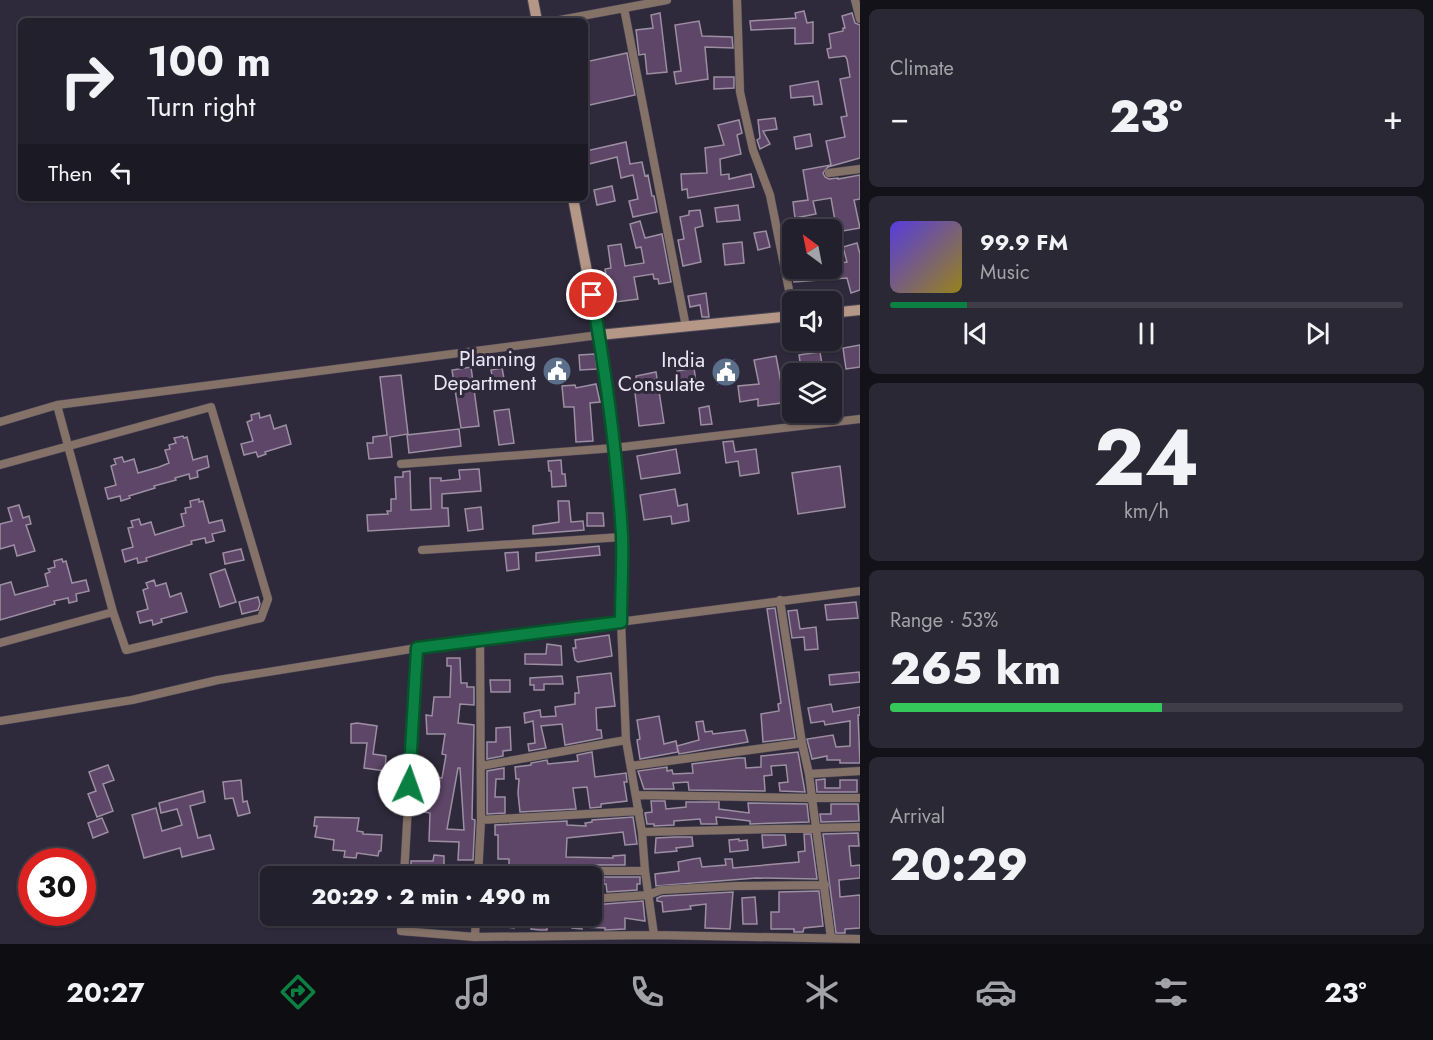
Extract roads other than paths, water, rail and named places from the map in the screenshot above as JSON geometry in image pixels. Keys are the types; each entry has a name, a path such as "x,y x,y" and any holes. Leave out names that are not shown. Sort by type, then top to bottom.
{"street":[{"path":"533,0 536,18"},
{"path":"571,18 667,0"},
{"path":"737,0 740,92 753,150 770,195 789,291"},
{"path":"855,0 860,20"},
{"path":"624,8 686,327"},
{"path":"829,173 860,169"},
{"path":"574,201 599,335 614,448 622,537 621,622 626,740 637,795 654,935"},
{"path":"842,312 860,310"},
{"path":"0,422 57,405 599,335 782,317"},
{"path":"0,465 68,446 211,407 268,599 261,618 126,650 113,612 68,446 57,405"},
{"path":"401,464 614,448 860,419"},
{"path":"422,550 622,537"},
{"path":"0,721 132,700 218,680 417,648 860,591"},
{"path":"780,600 809,774 831,938"},
{"path":"0,643 113,612"},
{"path":"479,866 482,820 480,639"},
{"path":"405,866 417,648"},
{"path":"481,766 626,740"},
{"path":"631,766 802,742"},
{"path":"809,774 860,771"},
{"path":"637,795 860,798"},
{"path":"482,820 639,811"},
{"path":"642,832 860,827"},
{"path":"602,872 645,871"},
{"path":"602,898 648,895 661,890 825,885"},
{"path":"401,926 401,931 475,937 654,935 860,939"},
{"path":"475,937 476,926"}],"place":[{"name":"Planning Department","path":"557,371"},
{"name":"India Consulate","path":"726,372"}]}
